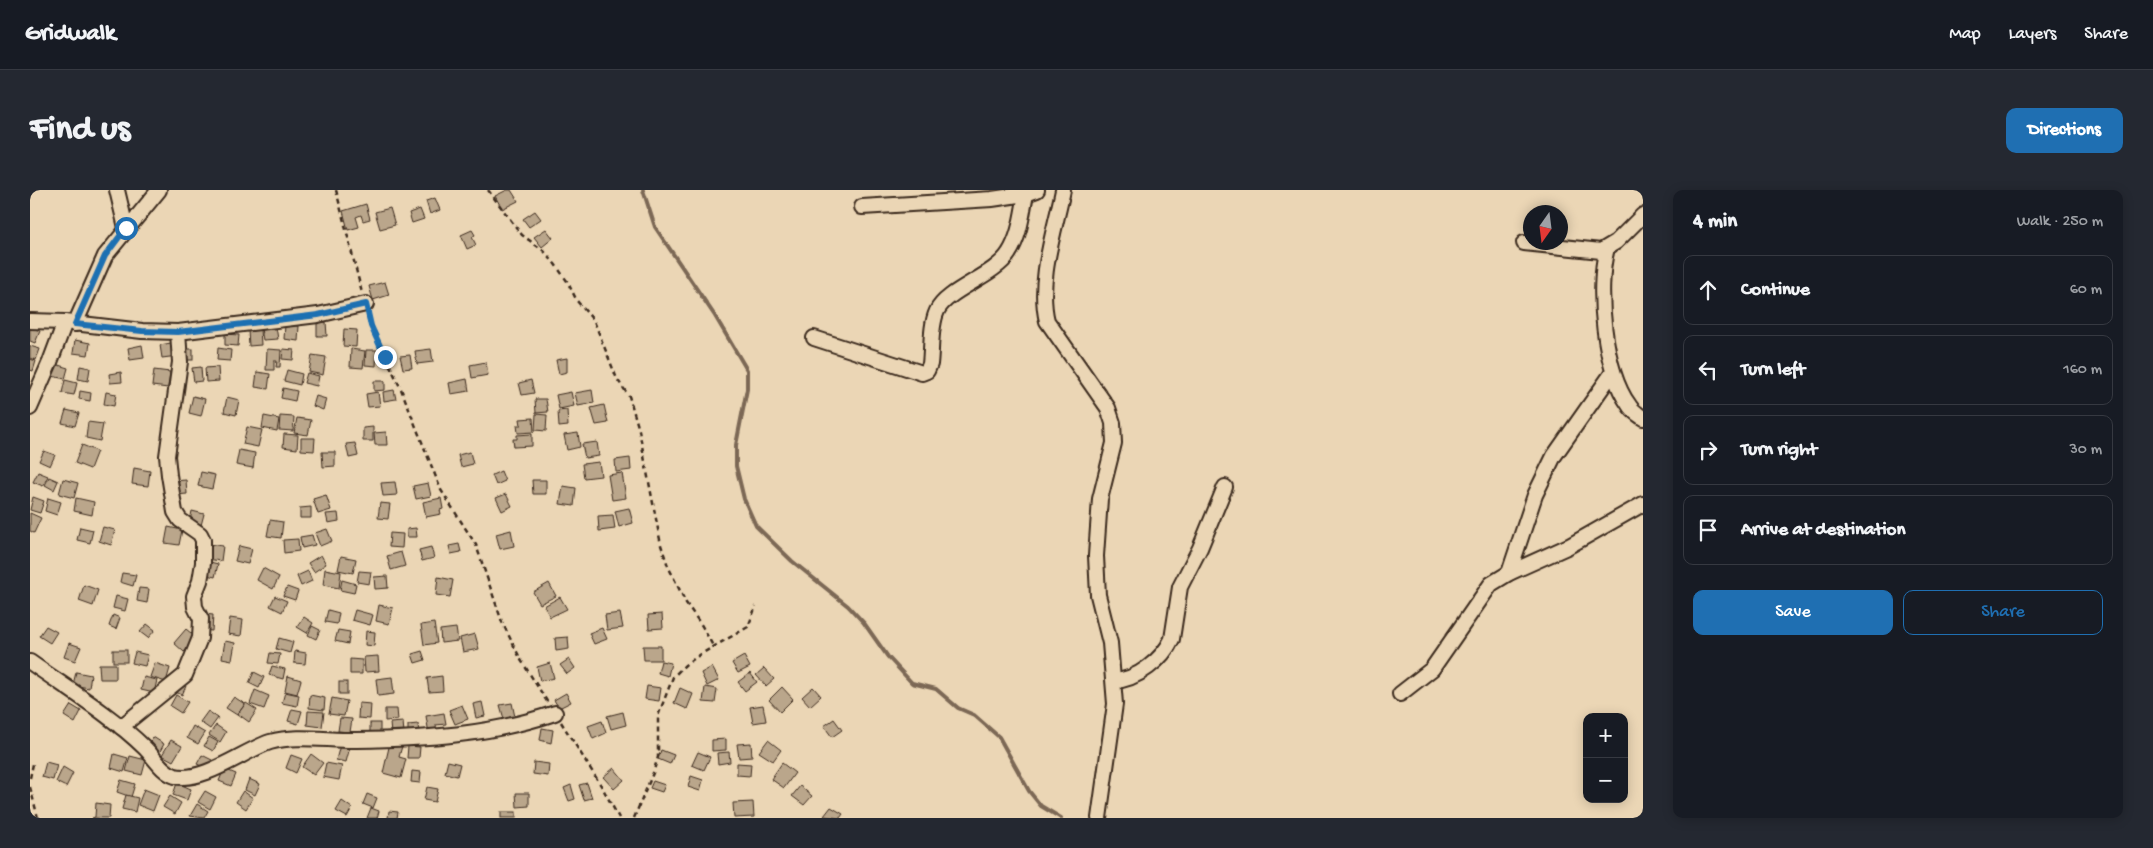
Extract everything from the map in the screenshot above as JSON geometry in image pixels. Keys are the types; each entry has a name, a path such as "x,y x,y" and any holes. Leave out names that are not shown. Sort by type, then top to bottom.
{"street":[{"path":"117,190 126,228"},
{"path":"30,408 50,362 105,256 159,190"},
{"path":"1063,190 1045,282 1043,304 1047,321 1108,408 1113,423 1114,443 1100,499 1096,556 1098,595 1110,643 1115,704 1099,818"},
{"path":"814,338 922,374 928,370 937,310 948,298 990,271 1008,255 1017,238 1032,192 862,207"},
{"path":"1568,248 1591,251 1607,248 1643,215"},
{"path":"1607,248 1601,282 1613,372 1630,407 1643,418"},
{"path":"30,321 70,323 142,331 178,332 318,315 366,304"},
{"path":"121,727 184,675 200,638 200,619 195,608 194,596 203,563 203,540 200,534 180,520 175,512 168,476 167,456 180,362 178,332"},
{"path":"1510,573 1536,496 1554,456 1613,372"},
{"path":"1114,681 1135,675 1160,658 1168,647 1172,639 1180,586 1200,548 1225,487"},
{"path":"1400,694 1432,669 1486,589 1510,573 1570,546 1643,504"},
{"path":"30,662 121,727 145,748 163,768 176,776 204,773 271,742 296,739 390,740 443,736 489,731 529,722 555,713"}],"path":[{"path":"336,190 354,266 371,326 401,389 430,466 441,490 476,545 502,622 521,660 602,787 619,818"},
{"path":"488,190 522,235 544,251 555,264 577,301 594,321 617,379 629,396 639,430 663,552 675,583 713,646"},
{"path":"634,818 654,773 658,757 658,716 673,677 685,665 713,646 748,627 756,606"},
{"path":"30,778 33,764"},
{"path":"30,787 38,818"}],"building":[{"path":"511,190 518,201 502,209 495,196"},
{"path":"435,198 440,210 430,214 426,201"},
{"path":"366,204 370,219 363,221 361,215 356,217 359,227 348,230 343,211"},
{"path":"390,208 395,225 380,229 375,212"},
{"path":"420,209 424,219 412,223 409,213"},
{"path":"535,211 541,219 529,227 523,219"},
{"path":"546,229 553,238 542,247 534,237"},
{"path":"472,230 475,235 472,237 476,245 467,249 461,235"},
{"path":"385,282 389,295 373,300 369,286"},
{"path":"326,322 327,336 317,336 317,323"},
{"path":"285,325 299,326 298,341 284,339"},
{"path":"30,327 40,331 35,343 30,341"},
{"path":"276,327 278,339 263,340 261,329"},
{"path":"260,329 261,345 249,346 248,330"},
{"path":"344,329 357,330 356,347 343,346"},
{"path":"225,334 239,335 238,346 225,345"},
{"path":"75,340 90,343 88,355 73,353"},
{"path":"176,342 178,356 162,358 160,345"},
{"path":"142,345 144,358 130,360 128,348"},
{"path":"30,346 40,349 36,360 30,358"},
{"path":"218,348 231,350 230,361 217,360"},
{"path":"181,349 193,349 193,360 181,360"},
{"path":"267,349 281,350 280,367 276,367 277,361 274,361 274,370 266,370"},
{"path":"283,349 294,350 293,360 282,359"},
{"path":"351,349 365,351 363,368 350,367"},
{"path":"431,349 433,362 417,364 415,351"},
{"path":"366,350 377,350 376,366 365,365"},
{"path":"312,355 326,357 323,375 309,372"},
{"path":"410,355 412,368 403,369 400,356"},
{"path":"567,358 567,372 559,374 556,360"},
{"path":"30,359 36,361 33,371 30,370"},
{"path":"486,362 488,375 472,378 470,365"},
{"path":"55,364 68,368 65,379 52,376"},
{"path":"80,366 90,368 88,381 78,379"},
{"path":"201,367 202,381 194,382 192,368"},
{"path":"218,367 219,381 206,382 205,368"},
{"path":"154,370 170,372 168,388 152,386"},
{"path":"287,370 302,374 300,385 284,381"},
{"path":"121,372 122,382 110,383 109,374"},
{"path":"257,372 270,374 268,389 255,387"},
{"path":"307,373 319,376 317,386 304,383"},
{"path":"467,379 469,391 451,394 449,383"},
{"path":"65,380 77,383 74,395 62,393"},
{"path":"531,380 534,393 522,395 519,383"},
{"path":"374,381 385,381 385,390 374,391"},
{"path":"283,388 297,391 295,401 281,398"},
{"path":"394,390 396,399 384,401 383,392"},
{"path":"592,390 594,403 578,406 575,393"},
{"path":"80,391 91,393 90,401 79,399"},
{"path":"106,392 116,394 114,406 104,404"},
{"path":"378,392 380,406 368,407 366,394"},
{"path":"571,392 574,406 559,409 556,395"},
{"path":"193,396 205,399 201,416 189,413"},
{"path":"316,396 326,399 323,410 313,406"},
{"path":"227,397 239,400 236,415 224,412"},
{"path":"535,399 546,399 548,412 536,413"},
{"path":"604,405 608,423 596,425 591,408"},
{"path":"66,410 79,413 75,426 62,423"},
{"path":"567,410 568,426 559,427 558,411"},
{"path":"536,414 547,415 546,431 535,430"},
{"path":"264,416 279,419 277,431 262,428"},
{"path":"280,416 294,417 293,431 279,430"},
{"path":"297,418 311,420 308,435 294,433"},
{"path":"533,418 534,432 518,433 517,425 521,425 520,419"},
{"path":"88,422 103,424 100,441 86,438"},
{"path":"247,427 262,430 258,447 243,444"},
{"path":"373,427 373,441 363,441 363,428"},
{"path":"386,432 387,445 375,445 374,433"},
{"path":"578,433 580,447 567,450 564,435"},
{"path":"284,434 298,435 297,449 283,447"},
{"path":"532,434 532,446 514,447 513,439 517,439 517,435"},
{"path":"301,438 315,438 314,451 301,450"},
{"path":"597,442 599,456 585,458 582,444"},
{"path":"355,443 358,456 349,458 346,444"},
{"path":"82,445 97,451 90,469 75,463"},
{"path":"239,450 255,453 253,468 236,465"},
{"path":"44,451 55,455 50,466 39,461"},
{"path":"322,452 335,452 335,466 323,467"},
{"path":"470,452 473,464 461,467 458,455"},
{"path":"630,458 631,470 616,472 615,460"},
{"path":"599,462 601,476 584,478 582,464"},
{"path":"134,468 150,471 148,486 132,484"},
{"path":"501,471 505,481 496,485 492,475"},
{"path":"38,472 48,476 43,486 33,482"},
{"path":"201,472 215,475 212,489 198,486"},
{"path":"622,473 626,498 612,500 608,475"},
{"path":"49,477 58,481 54,490 45,485"},
{"path":"63,479 78,483 74,498 59,494"},
{"path":"186,480 187,494 175,495 173,481"},
{"path":"532,480 546,480 546,494 533,494"},
{"path":"395,482 397,495 383,496 381,483"},
{"path":"428,483 431,496 416,499 413,486"},
{"path":"563,486 576,488 574,506 560,504"},
{"path":"506,494 512,506 502,511 496,498"},
{"path":"326,495 331,510 318,514 313,499"},
{"path":"33,497 44,501 40,513 30,510"},
{"path":"48,498 61,502 57,515 45,511"},
{"path":"76,498 94,502 92,515 74,511"},
{"path":"441,498 443,509 440,510 441,514 426,517 423,502"},
{"path":"380,503 390,504 388,519 378,518"},
{"path":"311,507 311,518 300,518 300,508"},
{"path":"629,508 633,523 619,527 615,511"},
{"path":"192,511 204,514 200,529 189,526"},
{"path":"30,513 41,518 34,533 30,531"},
{"path":"338,513 339,521 328,523 326,514"},
{"path":"613,515 615,529 599,531 598,516"},
{"path":"270,520 283,522 281,538 267,536"},
{"path":"80,527 93,530 90,543 77,540"},
{"path":"103,527 115,530 111,545 99,541"},
{"path":"168,527 182,530 179,545 165,543"},
{"path":"416,528 417,537 407,537 407,529"},
{"path":"327,529 332,541 320,546 315,533"},
{"path":"511,530 514,546 500,549 496,534"},
{"path":"390,533 403,534 402,548 389,547"},
{"path":"312,535 315,545 302,548 300,537"},
{"path":"298,539 299,551 284,553 283,540"},
{"path":"208,544 223,546 221,561 206,559"},
{"path":"459,544 461,552 451,554 449,546"},
{"path":"239,546 252,549 248,564 235,561"},
{"path":"431,547 434,558 422,561 419,550"},
{"path":"401,552 405,566 391,570 387,556"},
{"path":"321,555 326,564 314,572 308,563"},
{"path":"341,556 356,559 353,573 338,570"},
{"path":"206,561 218,564 215,577 203,574"},
{"path":"263,568 279,577 273,589 257,580"},
{"path":"325,569 341,572 339,588 323,585"},
{"path":"308,571 312,581 301,586 297,576"},
{"path":"359,571 371,572 369,584 357,582"},
{"path":"122,573 136,575 133,586 120,582"},
{"path":"387,576 388,588 375,589 374,577"},
{"path":"438,577 453,580 450,597 436,595"},
{"path":"342,580 356,584 354,593 340,590"},
{"path":"549,583 556,596 540,604 533,592"},
{"path":"84,585 98,590 93,606 79,601"},
{"path":"287,587 298,591 295,600 283,596"},
{"path":"139,588 149,589 147,603 137,601"},
{"path":"116,596 128,599 125,611 113,608"},
{"path":"275,596 287,601 282,612 270,606"},
{"path":"560,597 567,609 550,617 544,606"},
{"path":"379,605 393,608 389,624 376,621"},
{"path":"328,610 339,613 337,624 325,622"},
{"path":"355,610 373,615 370,625 352,620"},
{"path":"620,613 623,628 607,630 605,615"},
{"path":"204,614 213,615 212,631 202,630"},
{"path":"662,614 663,628 649,629 648,615"},
{"path":"113,615 120,618 116,629 109,626"},
{"path":"304,617 313,623 307,633 297,627"},
{"path":"230,618 243,620 241,636 228,634"},
{"path":"434,623 437,643 424,645 421,625"},
{"path":"147,624 155,630 148,638 140,632"},
{"path":"46,626 57,632 50,643 39,636"},
{"path":"312,626 320,630 316,639 308,635"},
{"path":"456,628 458,641 441,643 440,630"},
{"path":"602,628 607,639 594,644 589,633"},
{"path":"186,629 197,638 184,652 174,643"},
{"path":"338,630 350,632 348,644 335,641"},
{"path":"366,631 375,632 374,646 365,645"},
{"path":"475,634 479,649 463,652 460,638"},
{"path":"568,637 569,649 556,651 555,638"},
{"path":"279,638 293,642 290,653 276,649"},
{"path":"225,641 235,643 232,660 222,658"},
{"path":"69,643 81,647 75,661 64,657"},
{"path":"643,646 661,646 661,660 644,660"},
{"path":"113,650 127,650 127,662 113,662"},
{"path":"295,651 306,653 305,664 294,663"},
{"path":"422,651 425,660 415,663 412,654"},
{"path":"135,652 148,655 145,666 132,663"},
{"path":"270,653 280,654 278,664 268,663"},
{"path":"378,656 379,671 365,672 364,657"},
{"path":"744,656 750,667 738,673 732,663"},
{"path":"350,659 362,660 362,674 350,674"},
{"path":"569,659 575,668 567,674 560,665"},
{"path":"661,661 671,663 668,676 658,673"},
{"path":"155,663 170,668 166,682 150,677"},
{"path":"550,663 554,678 540,681 537,667"},
{"path":"99,664 116,664 116,679 100,679"},
{"path":"272,666 285,669 283,679 269,675"},
{"path":"712,667 719,680 707,686 701,673"},
{"path":"764,668 774,679 766,686 756,675"},
{"path":"76,672 91,675 89,688 73,685"},
{"path":"254,672 264,677 259,688 249,683"},
{"path":"750,673 757,682 745,691 738,682"},
{"path":"288,676 301,680 297,694 285,691"},
{"path":"442,676 443,691 429,692 427,678"},
{"path":"144,677 157,680 154,693 141,690"},
{"path":"392,677 394,694 378,696 376,679"},
{"path":"179,682 186,686 182,695 174,691"},
{"path":"339,682 347,682 347,694 339,694"},
{"path":"647,686 661,688 659,701 645,699"},
{"path":"705,687 717,689 715,703 703,702"},
{"path":"782,687 793,699 780,712 769,700"},
{"path":"813,687 821,696 810,706 802,697"},
{"path":"680,688 693,694 687,709 674,703"},
{"path":"255,690 269,696 264,709 250,704"},
{"path":"285,692 299,695 297,706 282,703"},
{"path":"566,693 571,702 559,708 554,700"},
{"path":"176,695 188,702 181,713 170,706"},
{"path":"310,695 325,698 324,710 309,708"},
{"path":"234,697 245,704 237,715 226,708"},
{"path":"332,698 347,701 344,716 329,714"},
{"path":"482,702 485,716 476,718 473,704"},
{"path":"246,703 257,710 249,722 238,714"},
{"path":"359,703 371,704 370,719 358,718"},
{"path":"512,703 515,717 504,719 500,705"},
{"path":"71,705 81,711 75,723 64,716"},
{"path":"462,705 468,719 455,724 449,710"},
{"path":"763,705 766,721 753,723 750,707"},
{"path":"292,709 302,711 298,724 288,721"},
{"path":"385,709 397,709 398,720 385,721"},
{"path":"208,711 218,718 210,729 200,722"},
{"path":"308,711 324,712 322,727 307,725"},
{"path":"623,712 626,725 611,729 607,716"},
{"path":"444,713 446,724 436,725 437,733 429,734 426,716"},
{"path":"340,718 352,719 350,732 338,731"},
{"path":"834,719 842,730 832,737 824,726"},
{"path":"602,721 606,733 593,739 588,726"},
{"path":"403,722 404,733 391,734 390,723"},
{"path":"370,723 380,723 380,736 370,736"},
{"path":"418,724 419,734 408,734 408,725"},
{"path":"216,725 226,732 220,742 209,735"},
{"path":"193,726 205,733 198,744 187,738"},
{"path":"542,728 553,730 551,743 540,740"},
{"path":"153,737 164,744 158,755 146,748"},
{"path":"209,737 218,742 213,751 204,746"},
{"path":"726,739 726,750 712,751 712,740"},
{"path":"171,740 182,746 173,761 162,755"},
{"path":"768,740 781,750 773,761 759,752"},
{"path":"390,743 402,746 399,757 406,759 401,778 383,773"},
{"path":"751,743 752,757 739,758 737,744"},
{"path":"340,745 350,747 346,762 336,760"},
{"path":"408,746 420,747 419,758 407,758"},
{"path":"661,750 674,755 670,764 658,759"},
{"path":"698,752 710,757 704,770 692,765"},
{"path":"729,752 730,762 718,764 717,753"},
{"path":"114,754 128,758 124,772 111,768"},
{"path":"311,754 323,763 314,775 302,767"},
{"path":"202,755 212,760 208,769 197,764"},
{"path":"291,755 302,759 296,773 286,768"},
{"path":"130,756 146,760 142,775 126,771"},
{"path":"448,761 460,764 457,776 445,773"},
{"path":"46,762 57,765 53,780 42,777"},
{"path":"534,762 549,764 548,776 533,774"},
{"path":"326,763 342,766 339,780 323,777"},
{"path":"737,763 751,764 750,776 737,775"},
{"path":"782,763 795,773 784,788 771,779"},
{"path":"63,767 73,773 66,787 56,782"},
{"path":"614,768 624,780 614,789 603,777"},
{"path":"224,769 236,774 231,786 219,781"},
{"path":"412,771 421,772 420,783 411,782"},
{"path":"691,776 703,780 700,791 688,787"},
{"path":"249,779 260,784 255,795 245,790"},
{"path":"121,780 135,784 131,797 117,792"},
{"path":"653,781 665,785 662,792 650,788"},
{"path":"177,783 191,789 187,800 173,795"},
{"path":"587,783 592,798 584,800 579,785"},
{"path":"571,785 575,799 569,801 564,788"},
{"path":"800,786 812,796 804,805 792,796"},
{"path":"427,787 438,789 435,802 424,800"},
{"path":"144,789 159,795 153,811 138,805"},
{"path":"205,791 216,797 210,809 198,802"},
{"path":"243,791 253,798 246,809 236,802"},
{"path":"516,793 529,793 529,806 517,807"},
{"path":"367,794 377,798 373,808 363,804"},
{"path":"126,795 138,798 135,812 122,809"},
{"path":"170,796 181,803 175,814 163,807"},
{"path":"342,801 352,808 347,817 336,811"},
{"path":"753,802 754,817 734,818 733,803"},
{"path":"96,803 110,805 109,818 92,818 95,817"},
{"path":"197,804 208,811 204,818 190,816"},
{"path":"831,807 843,814 840,818 824,816"},
{"path":"371,808 379,811 377,818 367,818"},
{"path":"389,811 398,812 397,818 388,818"},
{"path":"501,812 516,812 516,818 501,818"}],"waterway":[{"path":"643,190 655,227 715,316 747,370 747,389 736,445 736,466 744,499 756,526 792,561 848,606 864,623 888,657 912,683 936,689 958,708 974,715 999,737 1029,791 1041,806 1061,818"}],"route":[{"path":"126,228 105,256 75,324 142,331 178,332 318,315 366,304 371,326 385,357"}]}
